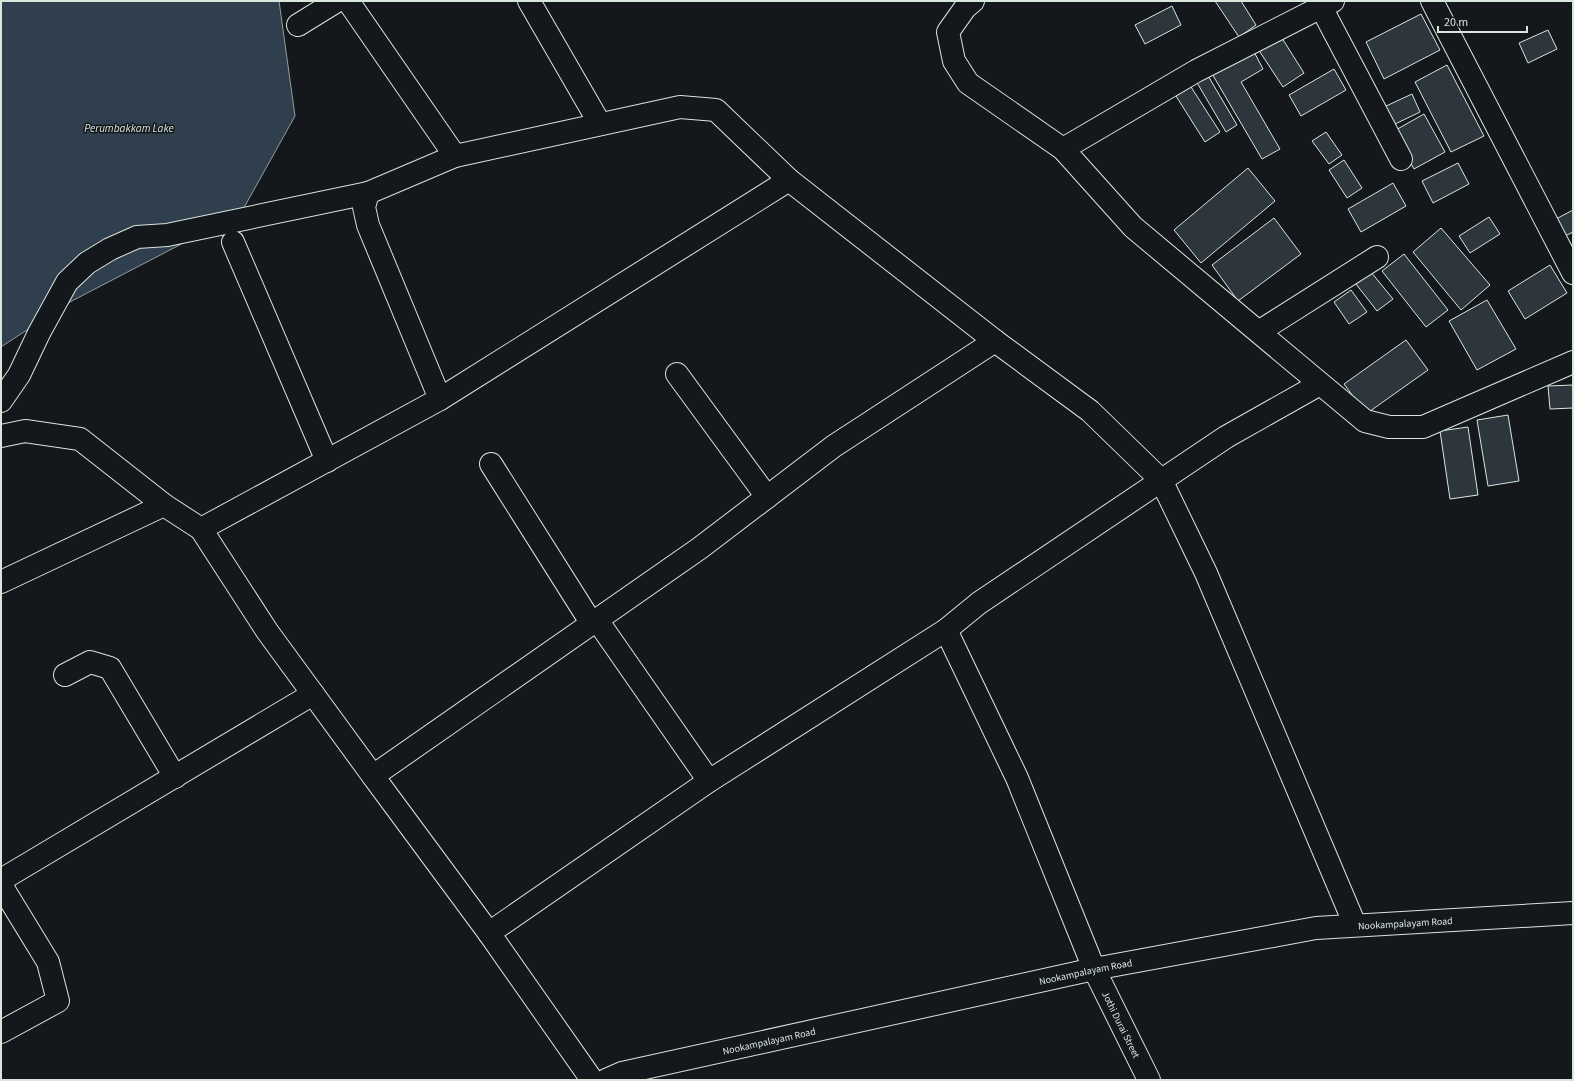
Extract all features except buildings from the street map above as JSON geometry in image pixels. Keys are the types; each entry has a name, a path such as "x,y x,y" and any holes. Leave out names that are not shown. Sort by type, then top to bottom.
{"street":[{"path":"298,25 337,1"},
{"path":"348,1 455,156"},
{"path":"529,1 600,124"},
{"path":"973,1 965,8 948,32 954,60 968,82 1063,150 1133,227 1365,421 1389,427 1423,427 1573,362"},
{"path":"1432,1 1573,273"},
{"path":"1063,150 1196,71 1327,4 1401,158"},
{"path":"1,400 19,375 39,333 67,282 87,263 110,249 137,237 167,235 368,193 455,156 600,124 680,107 716,110 789,180 994,342 1090,411 1161,480 1206,573 1355,926"},
{"path":"201,529 440,399 789,180"},
{"path":"368,193 364,207 368,225 440,399"},
{"path":"233,242 327,461"},
{"path":"1260,332 1377,257"},
{"path":"373,776 700,548 834,446 994,342"},
{"path":"677,374 767,497"},
{"path":"489,933 710,781 946,630 979,603 1226,437 1320,384"},
{"path":"1,436 25,431 80,439 164,505 201,529 267,631 489,933 592,1080"},
{"path":"492,464 595,622 710,781"},
{"path":"1,582 164,505"},
{"name":"Jothi Durai Street","path":"946,630 1017,778 1094,968 1149,1080"},
{"path":"65,676 90,662 110,668 175,777"},
{"path":"1,880 313,694"},
{"path":"1,885 48,962 58,1001 1,1032"},
{"name":"Nookampalayam Road","path":"606,1080 622,1073 1094,968 1316,928 1573,913"}],"water":[{"name":"Perumbakkam Lake","path":"1,1 279,1 295,116 241,213 68,303 1,347"}]}
